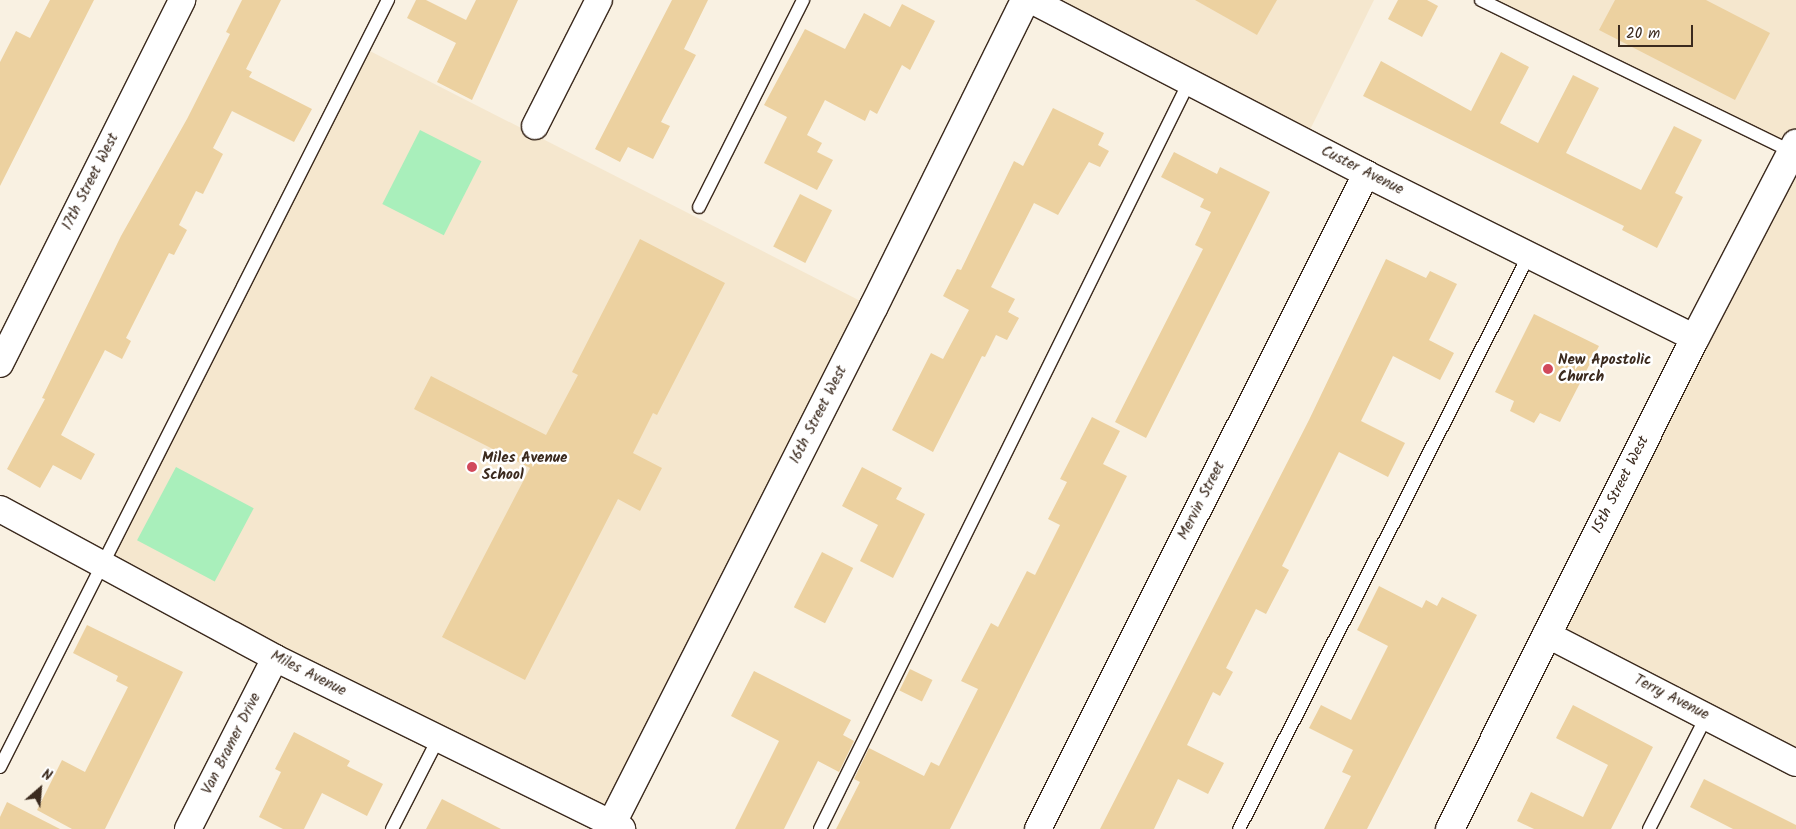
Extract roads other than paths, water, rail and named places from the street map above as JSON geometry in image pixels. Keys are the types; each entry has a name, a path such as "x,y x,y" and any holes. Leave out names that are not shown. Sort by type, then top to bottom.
{"street":[{"name":"17th Street West","path":"0,364 182,0"},
{"path":"535,126 600,0"},
{"name":"16th Street West","path":"614,827 874,306 1024,0"},
{"name":"Custer Avenue","path":"1031,0 1366,174 1695,338"},
{"name":"15th Street West","path":"1450,829 1695,338 1794,148"},
{"name":"Mervin Street","path":"1038,829 1366,174"},
{"name":"Miles Avenue","path":"0,509 275,658 614,827"},
{"name":"Terry Avenue","path":"1546,634 1796,763"},
{"name":"Van Bramer Drive","path":"188,829 275,658"}],"lane":[{"path":"0,767 388,0"},
{"path":"699,207 803,0"},
{"path":"1481,0 1794,148"},
{"path":"820,829 1189,82"},
{"path":"1239,829 1529,255"},
{"path":"1649,829 1706,716"},
{"path":"392,829 438,739"}],"place":[{"name":"New Apostolic Church","path":"1548,369"},
{"name":"Miles Avenue School","path":"472,467"}]}
